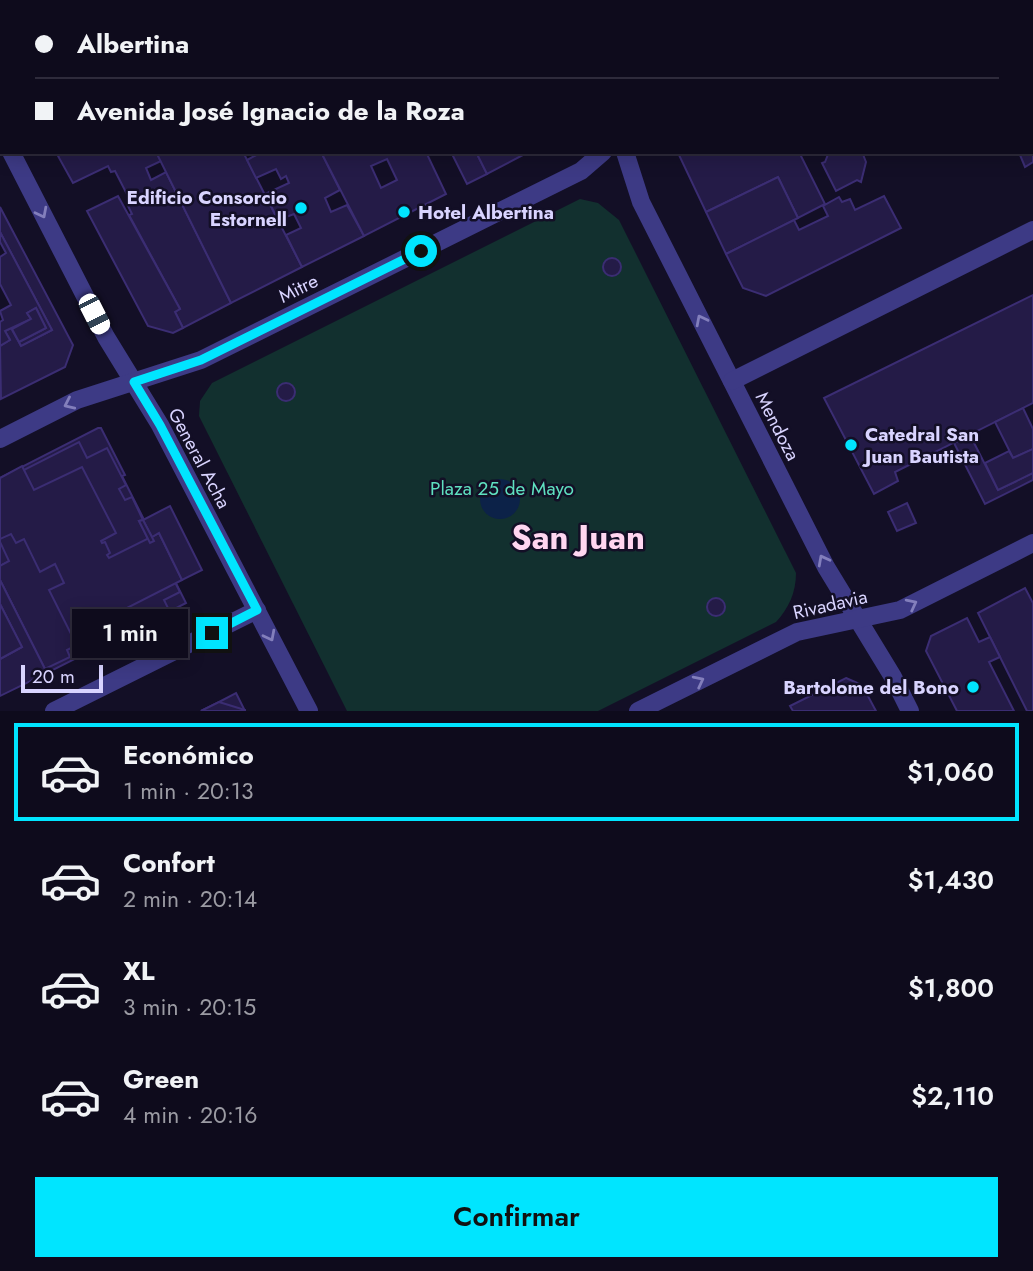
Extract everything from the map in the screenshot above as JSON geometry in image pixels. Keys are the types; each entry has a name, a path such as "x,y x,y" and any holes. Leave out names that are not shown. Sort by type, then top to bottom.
{"street":[{"name":"General Acha","path":"12,154 106,337 160,425 309,711"},
{"name":"Mitre","path":"0,439 77,400 201,360 581,171 601,154"},
{"name":"Mendoza","path":"626,154 641,202 826,567 893,677 910,711"},
{"path":"732,381 1033,230"},
{"name":"Rivadavia","path":"638,711 797,632 900,610 1033,543"},
{"path":"54,711 257,610"}],"green space":[{"name":"Plaza 25 de Mayo","path":"580,199 598,203 619,220 796,573 791,599 776,622 598,711 347,711 199,416 200,401 212,383"}],"water":[{"path":"500,479 508,480 514,485 519,491 519,507 514,513 508,518 500,519 492,518 486,513 481,507 480,499 481,491 486,485 492,480"}],"building":[{"path":"157,154 161,161 146,168 151,180 166,172 231,303 183,328 175,312 180,309 129,215 132,214 128,206 132,204 115,171 111,172 108,166 73,183 58,156"},
{"path":"157,154 244,154 302,267 231,303"},
{"name":"Edificio Consorcio Estornell","path":"258,154 322,154 340,190 325,198 331,212 347,205 364,236 302,267 286,235 301,228 294,214 278,220 265,194 289,183 286,176 281,179 276,169 256,178 247,160"},
{"path":"322,154 427,154 446,194 364,236","holes":["387,159 397,180 381,188 371,166"]},
{"path":"452,154 477,154 487,174 467,184"},
{"path":"477,154 523,154 523,155 487,174"},
{"path":"800,154 825,204 798,218 778,177 706,212 679,155"},
{"path":"828,154 863,154 866,162 861,182 857,180 836,191 822,163"},
{"path":"1033,154 1033,162 1025,167 1020,155"},
{"path":"778,177 798,218 726,254 706,212"},
{"path":"118,196 180,309 175,312 183,328 173,333 148,326 87,211"},
{"path":"884,196 901,228 766,296 743,288 726,254 794,220 799,230 828,216 823,206 839,197 842,202 850,199 855,210"},
{"path":"0,207 73,345 65,367 1,399 0,346 10,340 5,331 11,328 21,346 52,330 0,232"},
{"path":"0,232 52,330 21,346 19,342 46,328 36,308 27,313 31,319 5,331 10,340 0,346 0,322 3,320 0,311 11,305 0,284 0,257 6,253 0,242"},
{"path":"612,258 618,261 621,267 618,273 612,276 606,273 603,267 606,261"},
{"path":"1033,295 1033,403 895,472 898,481 874,494 824,398"},
{"path":"36,308 46,328 19,342 12,329 31,319 27,313"},
{"path":"286,383 292,386 295,392 292,398 286,401 280,398 277,392 280,386"},
{"path":"1023,408 1033,429 1033,449 1013,458 995,422"},
{"path":"101,428 186,603 161,616 133,561 103,577 130,631 47,673 5,590 20,582 9,561 0,566 0,478","holes":["112,524 116,533 106,538 102,529","74,595 89,627 76,634 60,602"]},
{"path":"970,435 998,490 1033,473 1033,480 985,504 954,443"},
{"path":"79,442 87,458 107,448 126,485 119,489 125,500 132,497 143,520 139,521 150,543 154,541 180,592 164,600 168,608 150,617 152,620 123,634 122,631 98,643 90,626 76,634 81,643 67,650 70,657 45,669 0,580 0,566 9,561 0,542 0,482"},
{"path":"1033,449 1033,473 998,490 985,463 1009,451 1013,458"},
{"path":"22,466 34,490 82,467 116,533 101,541 105,542 110,553 107,555 109,558 159,533 182,580 72,636 49,590 64,583 55,564 40,572 24,539 16,543 11,534 0,539 0,478"},
{"path":"907,503 916,523 897,531 888,512"},
{"path":"170,506 202,570 182,580 159,533 152,537 143,520"},
{"path":"143,520 154,541 150,543 139,521"},
{"path":"0,580 47,673 0,696 0,659 22,647 0,604"},
{"path":"1025,588 1033,603 1033,711 1027,711 978,613"},
{"path":"716,598 722,601 725,607 722,613 716,616 710,613 707,607 710,601"},
{"path":"0,604 22,647 0,659"},
{"name":"Bartolome del Bono","path":"967,618 979,642 990,637 1000,657 989,662 1014,711 957,711 926,651 931,636"},
{"path":"846,678 862,685 876,711 793,711 790,706"},
{"path":"236,693 245,711 201,711 219,702"},
{"path":"219,702 245,710 245,711 201,711"}],"place":[{"name":"Edificio Consorcio Estornell","path":"301,208"},
{"name":"Hotel Albertina","path":"404,212"},
{"name":"Catedral San Juan Bautista","path":"851,445"},
{"name":"Bartolome del Bono","path":"973,687"}],"district":[{"name":"San Juan","path":"578,537"}],"route":[{"path":"212,633 257,610 160,425 134,382 201,360 421,251"}]}
